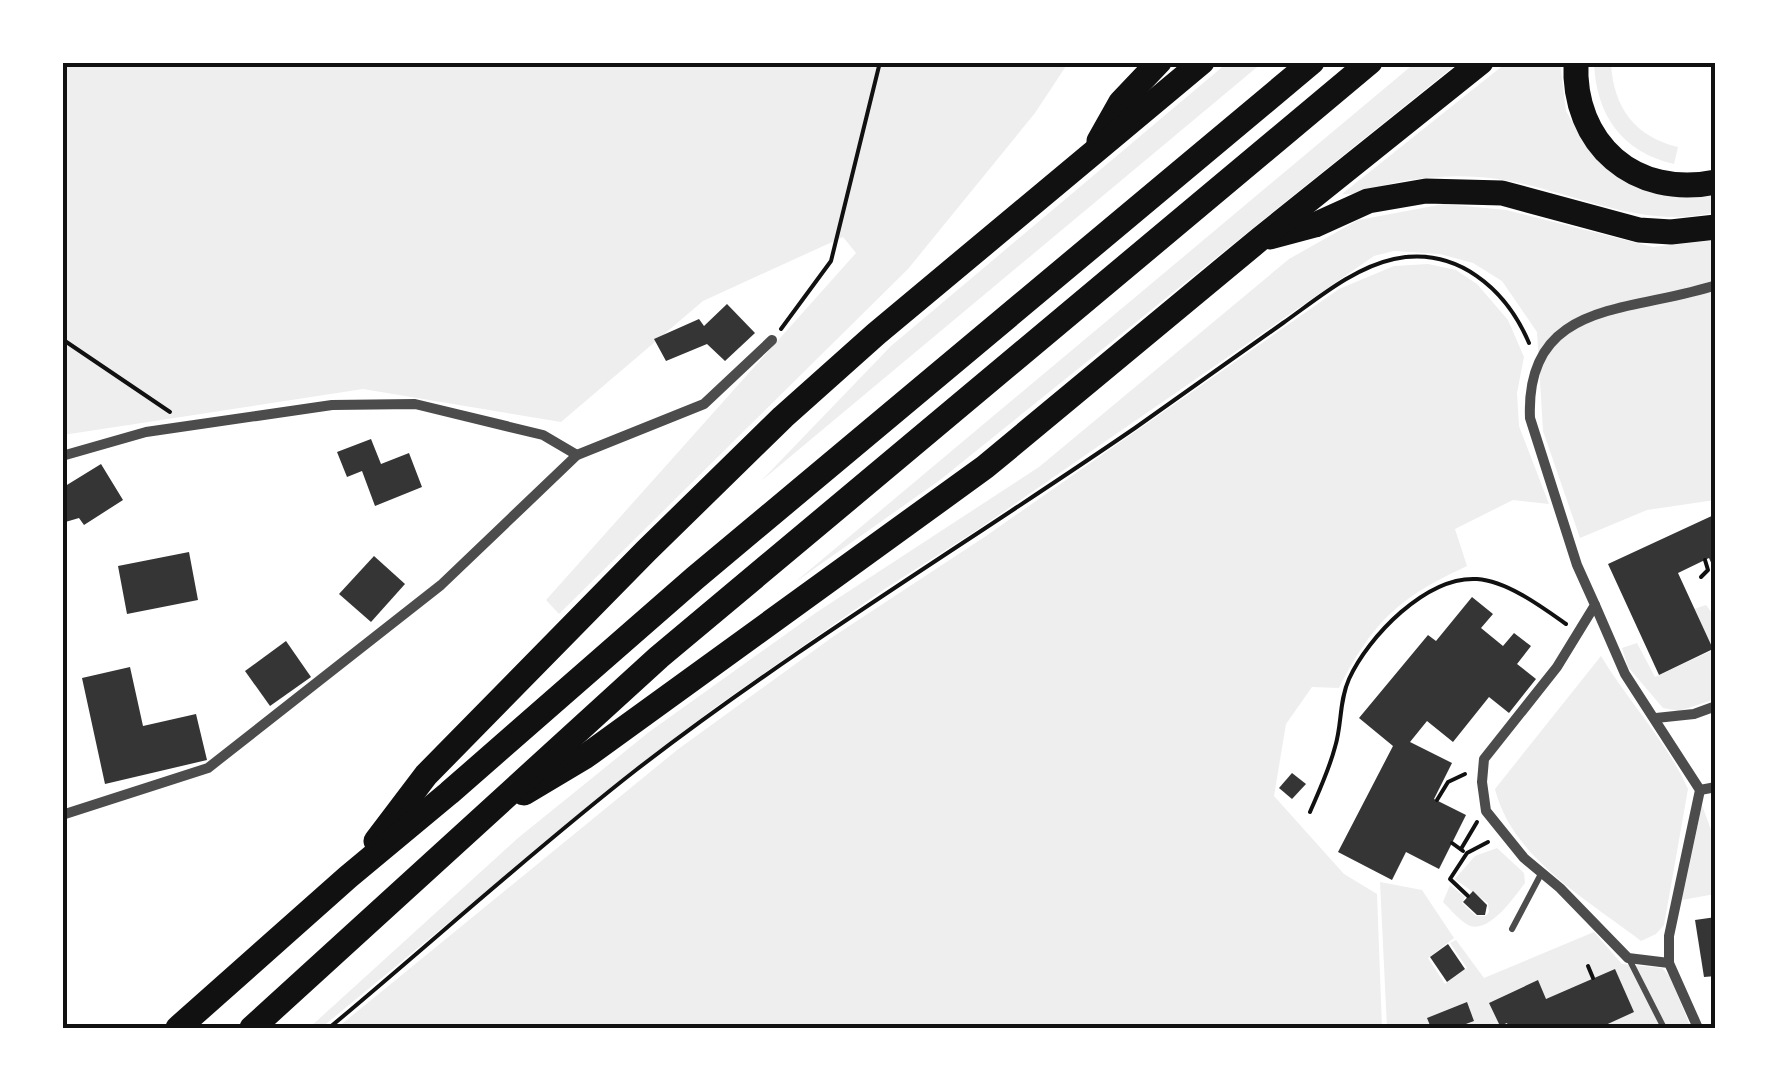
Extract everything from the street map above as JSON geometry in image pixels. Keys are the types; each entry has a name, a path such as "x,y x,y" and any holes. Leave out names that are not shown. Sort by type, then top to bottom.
{"highway":[{"path":"1092,154 1122,102 1159,62"},
{"path":"348,877 426,775 690,507 864,344 1202,62"},
{"path":"178,1028 755,528 1312,62"},
{"path":"252,1028 659,657 1370,62"},
{"path":"492,812 586,756 985,468 1260,239 1481,62"},
{"path":"1576,62 1574,79 1582,114 1591,134 1609,155 1652,182 1681,186 1716,182"},
{"path":"1260,239 1315,225 1368,201 1426,191 1502,194 1639,230 1671,232 1716,227"}],"street":[{"path":"1698,1028 1669,963 1669,936 1700,790 1625,674 1594,605 1566,533 1530,418 1528,392 1535,369 1557,334 1577,320 1716,285"},
{"path":"62,815 208,768 441,585 577,455 704,404 772,340"},
{"path":"62,456 146,432 332,405 415,404 543,436 577,455"},
{"path":"1594,605 1557,667 1484,759 1486,811 1507,838 1628,958 1669,963"},
{"path":"1656,718 1694,714 1716,706"},
{"path":"1700,790 1716,787"}],"lane":[{"path":"1512,929 1542,873"},
{"path":"1628,958 1664,1028"}],"path":[{"path":"772,340 831,261 880,62"},
{"path":"330,1028 636,770 1340,283 1381,262 1398,258 1435,259 1479,275 1514,312 1532,350 1535,369"},
{"path":"62,338 190,426"},
{"path":"1701,578 1708,570 1705,560"},
{"path":"1310,812 1337,744 1340,707 1348,680 1370,644 1404,610 1436,588 1478,579 1548,611 1578,632"},
{"path":"1436,800 1448,782 1483,766"},
{"path":"1461,849 1486,811"},
{"path":"1468,896 1450,880 1467,853 1481,843 1507,838"},
{"path":"1452,842 1467,853"},
{"path":"1588,966 1593,978"}],"shaded area":[{"path":"1416,62 1458,63 940,480 794,583"},
{"path":"1560,62 1566,111 1585,144 1715,191 1716,212 1656,216 1509,181 1468,176 1415,179 1342,194 1506,63"},
{"path":"63,63 1068,63 1035,113 908,269 559,614 546,600 856,253 843,237 703,301 561,422 363,389 63,435"},
{"path":"1227,63 1262,63 761,481 891,346"},
{"path":"1594,63 1611,63 1616,93 1638,128 1678,147 1674,164 1640,150 1615,128 1600,99"},
{"path":"1444,204 1506,210 1653,247 1715,240 1715,500 1647,510 1580,538 1543,431 1537,332 1502,281 1473,263 1440,254 1394,251 1374,256 717,706 648,758 321,1028 309,1028 518,838 649,732 817,612 1039,467 1289,259 1358,220"},
{"path":"1428,264 1456,270 1477,284 1508,320 1524,357 1517,393 1519,426 1549,504 1513,500 1455,529 1467,566 1424,589 1391,614 1364,645 1339,688 1312,687 1286,724 1274,796 1344,874 1377,894 1382,1028 337,1028 677,750 834,636 986,536 1339,289 1394,266"},
{"path":"1706,605 1715,617 1715,699 1679,711 1663,708 1628,667 1622,648 1637,643 1655,677 1713,650 1694,609"},
{"path":"1601,656 1688,789 1664,925 1641,941 1554,876 1535,857 1504,814 1495,789"},
{"path":"1702,805 1715,841 1715,894 1682,900"},
{"path":"1497,848 1524,873 1525,883 1492,920 1476,927 1468,925 1443,902 1450,885 1465,897 1462,903 1476,916 1486,916 1488,903 1455,879 1475,856"},
{"path":"1380,882 1422,890 1454,938 1428,958 1445,984 1467,968 1450,943 1456,940 1484,978 1594,932 1622,964 1662,968 1670,977 1691,1028 1387,1028"}],"building":[{"path":"727,304 755,333 725,361 707,344 666,361 654,339 699,319 704,326"},
{"path":"371,439 381,464 409,453 422,487 375,506 362,471 347,477 337,452"},
{"path":"101,464 123,500 84,525 79,518 62,523 62,488"},
{"path":"1716,514 1716,565 1713,567 1709,558 1678,573 1713,649 1659,675 1608,564"},
{"path":"189,552 198,600 127,614 118,566"},
{"path":"374,556 405,584 371,622 339,594"},
{"path":"1472,597 1493,614 1481,628 1503,646 1514,633 1531,646 1517,664 1536,679 1509,713 1489,697 1453,742 1427,721 1410,742 1452,763 1434,799 1466,815 1439,869 1406,852 1392,880 1338,852 1393,746 1359,718 1428,635 1436,641"},
{"path":"286,641 311,677 270,706 245,671"},
{"path":"130,667 143,726 196,714 207,760 105,784 82,678"},
{"path":"1292,773 1306,784 1292,799 1279,788"},
{"path":"1473,891 1487,905 1485,915 1477,915 1463,902"},
{"path":"1716,917 1716,976 1704,977 1695,920"},
{"path":"1448,944 1465,969 1447,982 1430,957"},
{"path":"1615,969 1634,1012 1599,1028 1509,1028 1507,1023 1500,1026 1489,1003 1538,980 1546,999"},
{"path":"1467,1002 1474,1021 1455,1028 1431,1028 1427,1018"}]}
